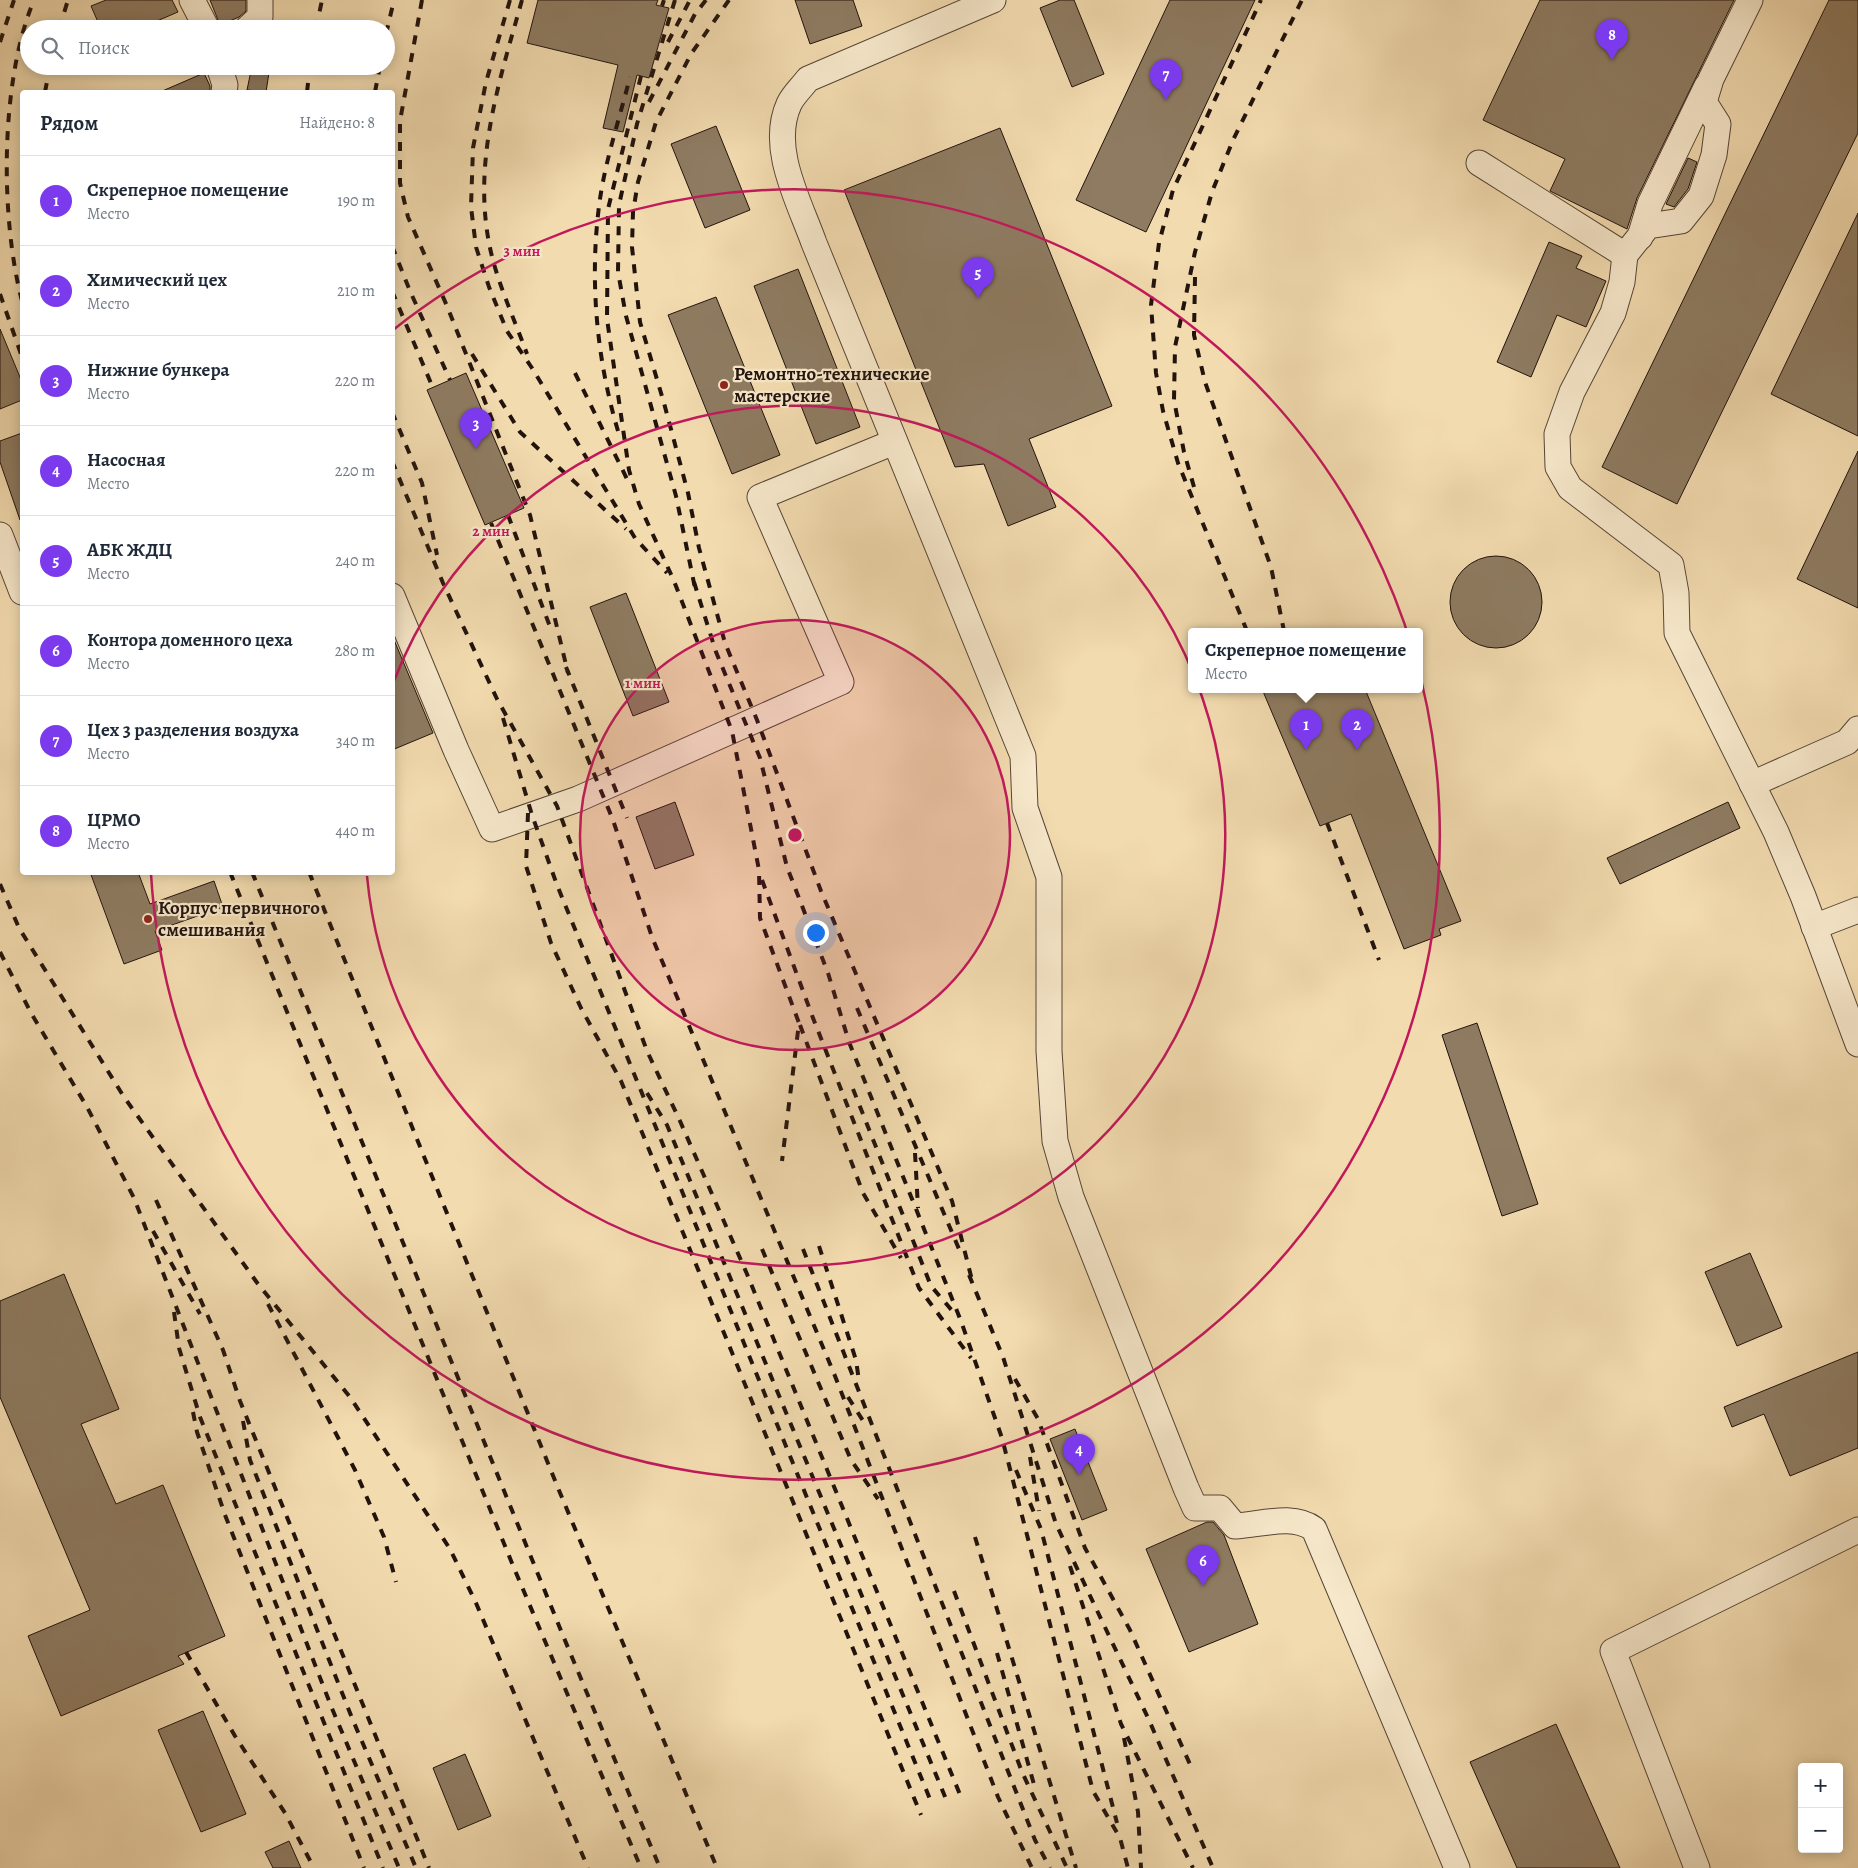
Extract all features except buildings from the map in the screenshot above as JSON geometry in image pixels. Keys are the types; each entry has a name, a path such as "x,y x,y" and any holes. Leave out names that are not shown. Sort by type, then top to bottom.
{"lane":[{"path":"192,0 202,20"},
{"path":"257,20 260,17 260,0"},
{"path":"993,0 808,79 790,102 783,122 784,160 814,243 1022,756 1025,808 1048,877 1049,1051 1055,1141 1071,1196 1186,1488 1195,1508 1220,1508 1235,1526 1274,1523 1286,1519 1305,1522 1314,1529 1457,1868"},
{"path":"1750,0 1650,204 1632,246 1613,313 1572,392 1557,434 1558,466 1570,488 1671,565 1676,593 1677,633 1780,841 1858,1044"},
{"path":"222,75 224,90"},
{"path":"1632,246 1648,226 1681,221 1702,196 1714,155 1718,124 1704,102 1711,79"},
{"path":"1478,163 1632,246"},
{"path":"395,603 456,750 492,829 578,799 841,682 760,497 894,442"},
{"path":"0,535 20,587"},
{"path":"1752,784 1847,742 1858,730"},
{"path":"1814,927 1858,910"},
{"path":"1697,1868 1613,1651 1858,1530"}],"railway":[{"path":"0,42 14,0"},
{"path":"27,20 34,0"},
{"path":"62,20 68,0"},
{"path":"318,20 322,0"},
{"path":"389,20 394,0"},
{"path":"422,0 400,121 400,183 408,217 447,306 530,515 568,673"},
{"path":"510,0 486,82 473,148 471,207 476,247 489,287 507,331 532,368 635,538 667,573"},
{"path":"522,0 505,59 491,120 484,181 485,212 492,257 527,354"},
{"path":"662,6 664,0"},
{"path":"675,0 637,124 619,205 618,272 626,316 676,496 695,588"},
{"path":"668,42 690,0"},
{"path":"649,102 695,14 706,0"},
{"path":"729,0 691,54 656,122 638,182 633,212 632,247 640,322 688,493 699,548 725,643 757,720 821,891 952,1201 972,1280"},
{"path":"1246,628 1178,463 1163,411 1156,373 1151,305 1159,243 1173,190 1261,0"},
{"path":"1194,487 1184,452 1174,400 1175,347 1195,252 1212,192 1233,140 1302,0"},
{"path":"20,46 9,109 7,190 10,230 20,291"},
{"path":"45,90 48,75"},
{"path":"307,90 309,75"},
{"path":"375,90 378,75"},
{"path":"641,76 608,209 607,319 629,470 639,504 674,581 732,731 759,870 760,918 799,1023 782,1161"},
{"path":"618,431 610,403 600,345 595,287 595,257 600,199 609,153 630,77"},
{"path":"395,254 450,380"},
{"path":"1195,277 1194,335 1205,382 1271,567 1283,628"},
{"path":"0,294 20,351"},
{"path":"395,298 433,388"},
{"path":"472,354 520,432 626,529"},
{"path":"575,373 628,481"},
{"path":"395,419 422,483 437,555"},
{"path":"395,468 443,583 497,699 557,806 647,1051 747,1274 961,1797"},
{"path":"508,515 552,632"},
{"path":"491,523 613,820 652,937 835,1376 998,1797 1032,1868"},
{"path":"694,582 716,652 760,758 787,867 828,973 849,1042 961,1321 1002,1438 1093,1791 1120,1838 1128,1868"},
{"path":"566,667 627,818"},
{"path":"503,718 532,815 557,885 932,1804"},
{"path":"528,813 526,866 551,943 581,1008 621,1081 921,1815"},
{"path":"1327,823 1379,960"},
{"path":"231,875 514,1568 641,1868"},
{"path":"253,875 564,1638 660,1868"},
{"path":"310,875 558,1488 717,1868"},
{"path":"762,880 813,1018 919,1288 971,1358"},
{"path":"0,884 19,928 124,1097 258,1284 350,1397 450,1549 476,1603 588,1868"},
{"path":"0,952 31,1013 87,1107 134,1198 331,1706 399,1868"},
{"path":"857,1008 959,1249"},
{"path":"800,1025 863,1193 901,1258"},
{"path":"853,1089 931,1286 955,1314"},
{"path":"647,1093 667,1125 946,1799"},
{"path":"915,1153 918,1208"},
{"path":"156,1200 223,1350 240,1401 429,1868"},
{"path":"153,1231 200,1314"},
{"path":"819,1246 856,1360 859,1381"},
{"path":"762,1249 851,1460 878,1499"},
{"path":"803,1249 1035,1840 1050,1868"},
{"path":"969,1275 1003,1357 1056,1524 1149,1720 1213,1868"},
{"path":"268,1304 355,1470 384,1537 396,1582"},
{"path":"174,1312 179,1348 200,1417 383,1868"},
{"path":"1015,1379 1038,1419 1085,1548 1130,1630 1193,1771"},
{"path":"848,1397 867,1427"},
{"path":"193,1412 197,1432 225,1515 364,1868"},
{"path":"243,1421 250,1460 352,1718 416,1868"},
{"path":"1030,1457 1039,1511"},
{"path":"1016,1470 1041,1529 1117,1823"},
{"path":"975,1537 1076,1868"},
{"path":"1070,1566 1121,1724 1193,1868"},
{"path":"954,1591 1022,1772 1067,1868"},
{"path":"186,1652 235,1736 285,1813 314,1868"},
{"path":"997,1653 1035,1788"},
{"path":"1124,1738 1138,1812 1141,1868"}],"place":[{"name":"ЦРМО","path":"1612,60"},
{"name":"Цех 3 разделения воздуха","path":"1166,100"},
{"name":"АБК ЖДЦ","path":"978,298"},
{"name":"Ремонтно-технические мастерские","path":"724,385"},
{"name":"Нижние бункера","path":"476,449"},
{"name":"Скреперное помещение","path":"1306,750"},
{"name":"Химический цех","path":"1357,750"},
{"name":"Корпус первичного смешивания","path":"148,919"},
{"name":"Насосная","path":"1079,1475"},
{"name":"Контора доменного цеха","path":"1203,1586"}]}
